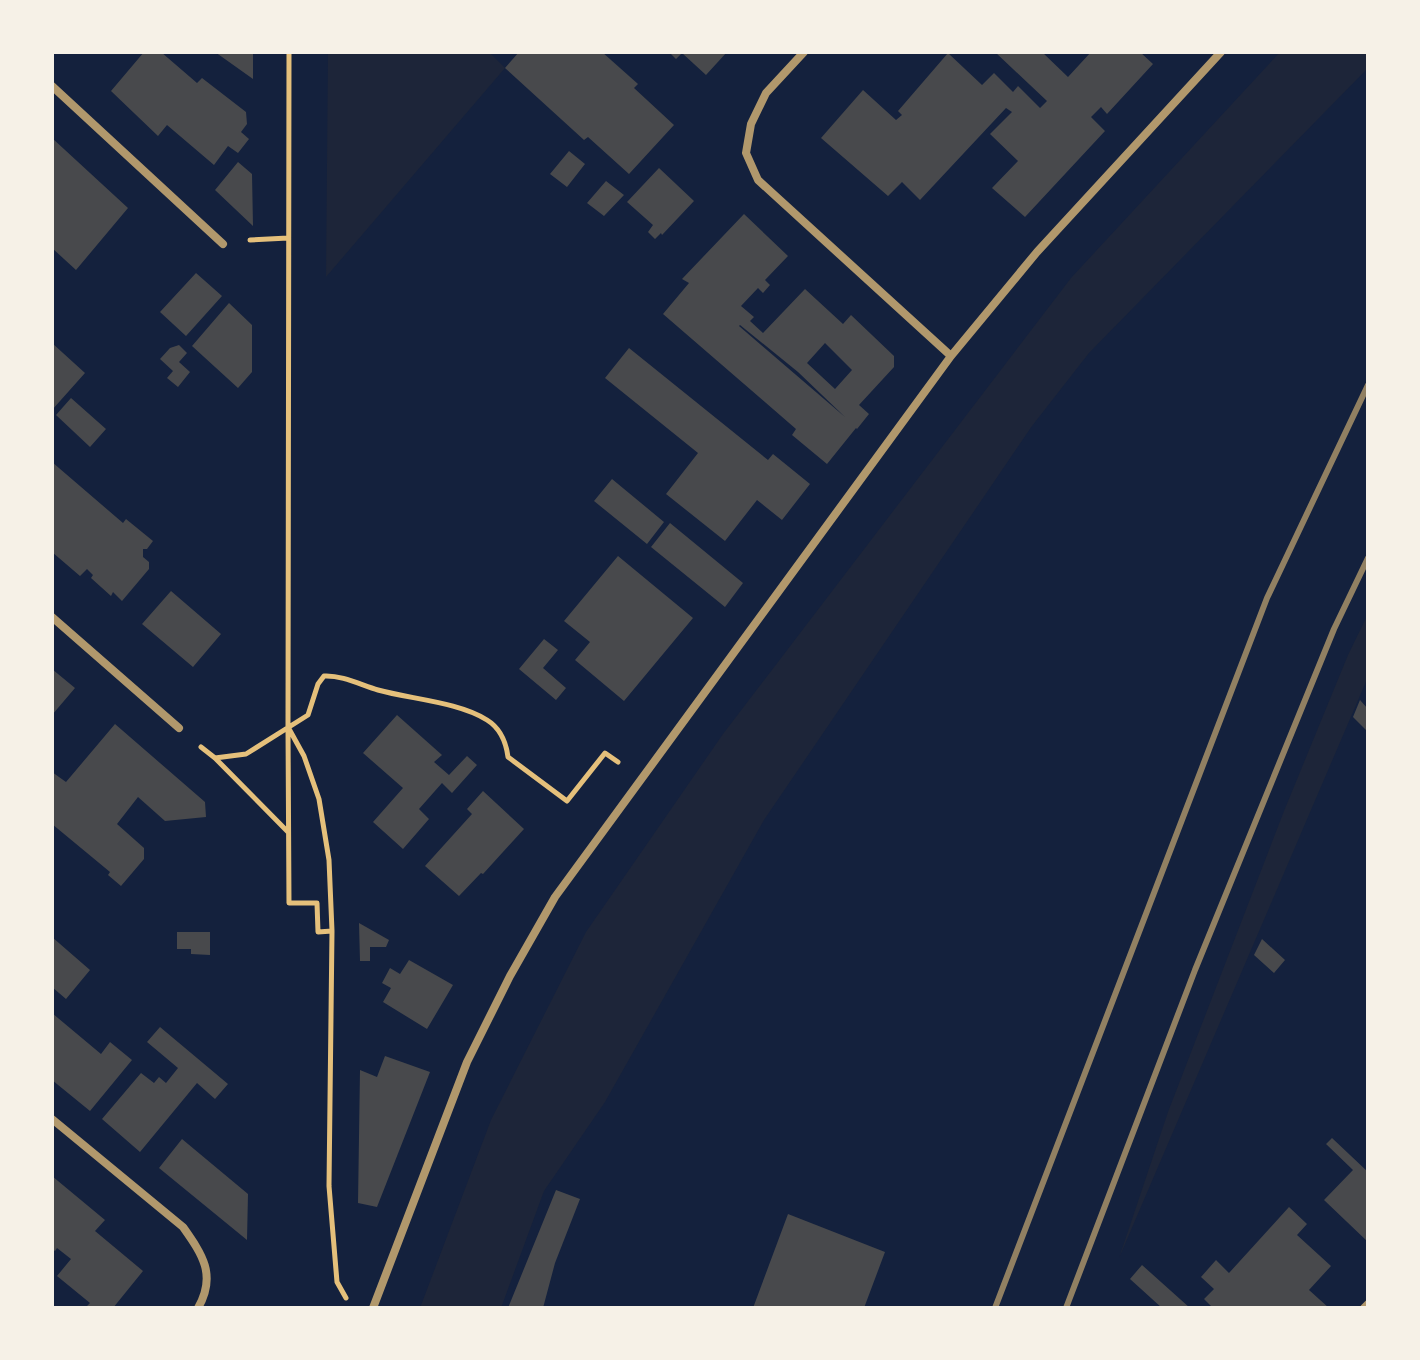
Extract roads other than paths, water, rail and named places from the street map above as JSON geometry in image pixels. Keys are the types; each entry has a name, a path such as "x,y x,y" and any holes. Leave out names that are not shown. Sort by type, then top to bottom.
{"street":[{"path":"804,52 766,93 751,124 746,153 758,180 951,356"},
{"path":"373,1308 467,1062 510,976 555,897 951,356 1037,252 1221,52"},
{"path":"52,86 223,244"},
{"path":"52,617 179,728"},
{"path":"52,1119 183,1227 204,1258 207,1272 207,1286 198,1308"}],"railway":[{"path":"995,1308 1267,598 1368,385"},
{"path":"1066,1308 1195,970 1334,629 1368,558"}]}
